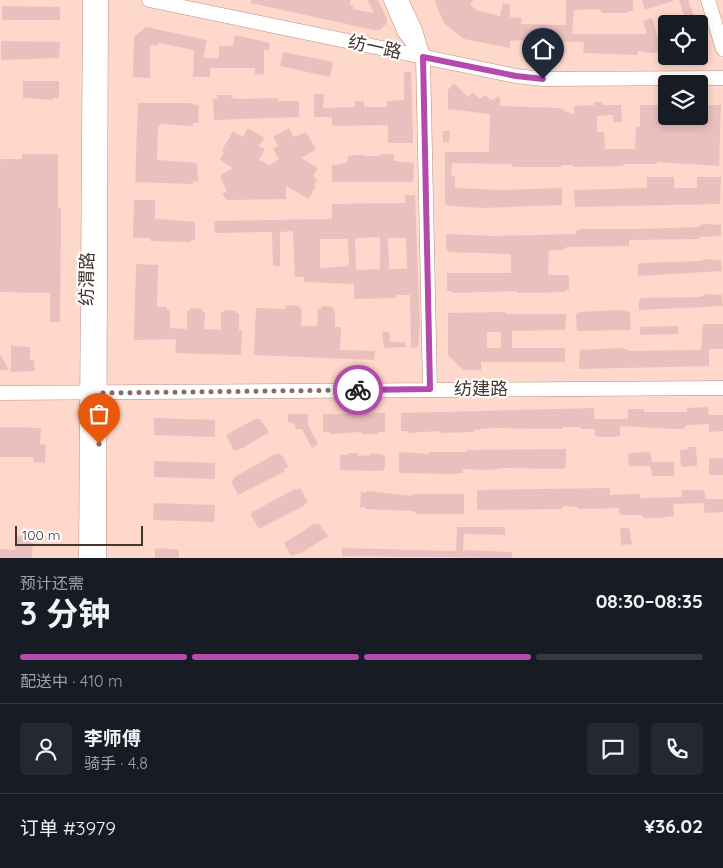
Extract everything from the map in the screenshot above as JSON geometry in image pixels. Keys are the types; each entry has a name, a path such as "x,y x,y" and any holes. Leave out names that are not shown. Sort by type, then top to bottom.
{"street":[{"name":"纺渭路","path":"90,0 93,393 99,558"},
{"name":"纺渭路","path":"86,558 93,393 101,0"},
{"name":"纺一路","path":"149,0 529,78 723,78"},
{"path":"390,0 405,33 423,57"},
{"path":"401,0 415,30 423,57 430,389"},
{"path":"714,8 723,49"},
{"name":"纺建路","path":"0,394 723,388"}],"building":[{"path":"251,0 351,0 350,5 353,6 353,9 374,13 368,0 378,0 387,19 386,24 380,30 374,30 251,3"},
{"path":"434,0 473,0 470,4 476,10 500,16 503,3 510,5 510,17 522,18 521,24 566,25 566,0 633,0 633,11 628,11 628,13 603,13 598,9 574,10 572,34 647,34 643,21 652,18 658,38 658,51 652,53 638,51 638,55 583,53 584,42 554,41 554,46 535,46 535,41 522,40 510,41 510,48 464,39 444,23"},
{"path":"642,0 672,0 673,1 645,10"},
{"path":"679,0 688,0 694,15 684,15"},
{"path":"2,6 60,7 60,20 2,20"},
{"path":"146,27 207,40 203,58 219,58 219,46 233,46 235,35 270,43 269,50 264,50 264,74 255,75 255,68 210,68 210,77 193,77 194,50 159,43 156,46 150,45 150,78 133,77 134,37"},
{"path":"1,41 60,42 59,58 1,60"},
{"path":"283,52 333,62 330,77 280,66"},
{"path":"404,72 411,72 413,143 388,143 388,125 336,126 332,125 332,117 314,117 314,94 324,94 323,108 355,107 355,101 364,101 364,107 387,107 387,101 404,100"},
{"path":"23,81 59,81 59,98 53,98 53,100 23,98"},
{"path":"454,83 468,97 473,92 480,99 485,95 491,100 500,96 500,106 559,108 574,115 574,106 594,105 594,102 602,102 602,105 621,105 622,122 613,122 613,115 597,116 597,132 604,132 605,149 635,149 636,127 640,127 640,105 658,105 658,125 708,125 708,105 721,105 719,166 657,162 657,164 625,164 621,166 573,167 573,165 561,165 561,167 514,167 510,164 452,163 451,176 455,176 455,188 502,190 562,188 562,205 483,208 450,206 445,204 445,152 489,152 490,114 448,109 448,90"},
{"path":"217,95 231,95 232,98 238,99 278,98 278,101 299,101 299,117 214,120 213,99 217,99"},
{"path":"138,103 190,103 199,106 198,123 193,123 193,126 160,124 158,127 157,160 197,163 198,182 193,181 193,184 135,182"},
{"path":"248,128 264,138 259,146 265,149 259,160 269,165 279,159 273,149 278,146 273,137 289,128 294,137 306,132 316,149 301,158 318,168 313,176 317,180 314,185 316,186 309,199 286,186 286,199 226,200 222,194 227,191 221,180 221,175 233,168 220,160 224,152 222,150 233,131 243,137"},
{"path":"443,131 450,131 449,143 443,142"},
{"path":"22,154 58,154 58,208 61,208 60,322 50,322 50,293 0,292 0,162 1,159 22,159"},
{"path":"380,154 394,154 394,161 414,163 413,182 332,182 332,165 347,163 348,156 380,156"},
{"path":"647,177 674,177 674,188 697,188 697,177 721,177 720,204 575,207 574,190 647,188"},
{"path":"405,195 415,195 420,324 418,347 411,348 410,295 396,295 396,298 354,299 354,284 304,282 304,277 295,277 293,231 280,232 280,266 273,266 272,232 215,233 214,221 332,219 332,204 405,203","holes":["380,237 380,269 356,270 355,238","388,238 406,238 407,269 389,269","320,239 348,239 349,266 320,268"]},
{"path":"134,200 155,200 155,219 195,222 195,240 191,240 191,242 150,241 151,238 133,238"},
{"path":"704,224 721,225 721,236 699,237 700,239 629,240 629,246 567,247 563,250 549,250 548,275 569,275 569,290 565,290 565,292 452,293 452,291 447,291 447,273 511,273 511,254 450,252 446,250 446,234 494,236 576,234 576,231 580,229 698,227"},
{"path":"705,259 721,260 722,271 638,276 638,265 642,263 700,261"},
{"path":"136,264 158,265 157,307 167,307 167,310 170,311 170,328 187,329 187,311 190,311 190,308 202,309 202,312 205,312 204,329 221,330 221,312 225,310 239,313 239,330 242,330 241,355 175,353 176,339 134,340"},
{"path":"705,294 722,295 723,306 639,310 639,299 642,298 701,297"},
{"path":"287,305 299,306 302,309 301,326 317,326 318,309 321,309 321,306 333,307 333,310 335,310 335,327 341,327 340,350 375,351 374,360 254,355 256,308 285,309"},
{"path":"620,310 630,312 631,330 577,331 576,314 579,312"},
{"path":"448,313 566,314 565,330 512,331 512,348 565,348 565,362 481,362 481,370 463,370 448,355","holes":["487,332 501,332 501,348 487,348"]},
{"path":"703,324 723,324 723,349 709,349 709,366 579,369 580,350 622,348 630,351 701,350"},
{"path":"678,326 678,334 640,335 640,327"},
{"path":"382,332 389,332 390,342 405,342 406,347 384,348"},
{"path":"11,346 30,347 30,360 34,360 35,371 11,372"},
{"path":"0,354 9,370 0,370"},
{"path":"708,407 709,415 723,415 723,431 709,432 709,424 687,425 683,429 620,426 620,436 615,437 598,437 595,435 595,429 581,429 581,427 562,427 562,429 493,428 474,430 474,432 439,433 439,431 408,433 408,431 401,431 401,413 594,408 594,419 628,419 628,409 644,409 644,412 687,412 687,408"},
{"path":"385,413 385,432 378,432 378,434 361,434 361,432 330,434 330,432 323,432 323,414"},
{"path":"288,414 308,414 308,425 318,444 312,448 302,429 295,429 295,424 288,422"},
{"path":"154,418 215,420 215,437 154,435"},
{"path":"255,419 260,419 269,432 243,448 234,451 226,435"},
{"path":"0,427 41,428 40,444 46,445 45,463 33,462 34,457 0,457"},
{"path":"688,447 696,447 697,466 681,467 680,450 689,449"},
{"path":"566,449 566,467 563,469 503,468 489,470 463,469 463,473 451,474 399,473 399,452 429,454 429,452 467,452 467,450"},
{"path":"650,452 652,462 674,462 674,476 652,476 650,466 629,466 628,453"},
{"path":"348,453 358,453 358,456 371,455 371,453 385,455 385,469 381,471 340,470 340,455 348,455"},
{"path":"275,454 280,454 284,458 288,467 284,469 285,471 238,495 231,481 234,480 233,478"},
{"path":"709,458 723,458 723,475 709,475"},
{"path":"154,461 215,463 215,479 154,477"},
{"path":"300,488 308,502 305,505 259,529 251,516 252,512"},
{"path":"610,488 610,495 640,494 640,498 682,497 682,490 704,490 706,499 723,499 723,512 705,513 703,503 673,504 674,516 660,518 644,518 641,515 619,514 619,508 578,509 578,507 564,506 561,509 477,510 477,490"},
{"path":"366,491 412,496 412,494 464,494 464,514 416,514 416,512 412,511 365,509 365,507 360,507 361,492 366,493"},
{"path":"154,503 215,505 214,522 153,520"},
{"path":"314,524 319,524 328,536 301,553 291,556 284,543"},
{"path":"457,527 505,527 505,535 464,534 463,550 512,552 512,558 342,556 342,548 453,551 456,550"},
{"path":"620,528 629,528 632,544 621,545"},
{"path":"15,536 33,537 32,558 0,558 0,549 15,550"},
{"path":"155,549 179,550 179,558 155,558"}],"way so far":[{"path":"99,444 100,393 358,390"}],"route":[{"path":"358,390 430,389 423,57 516,76 543,79"}]}
